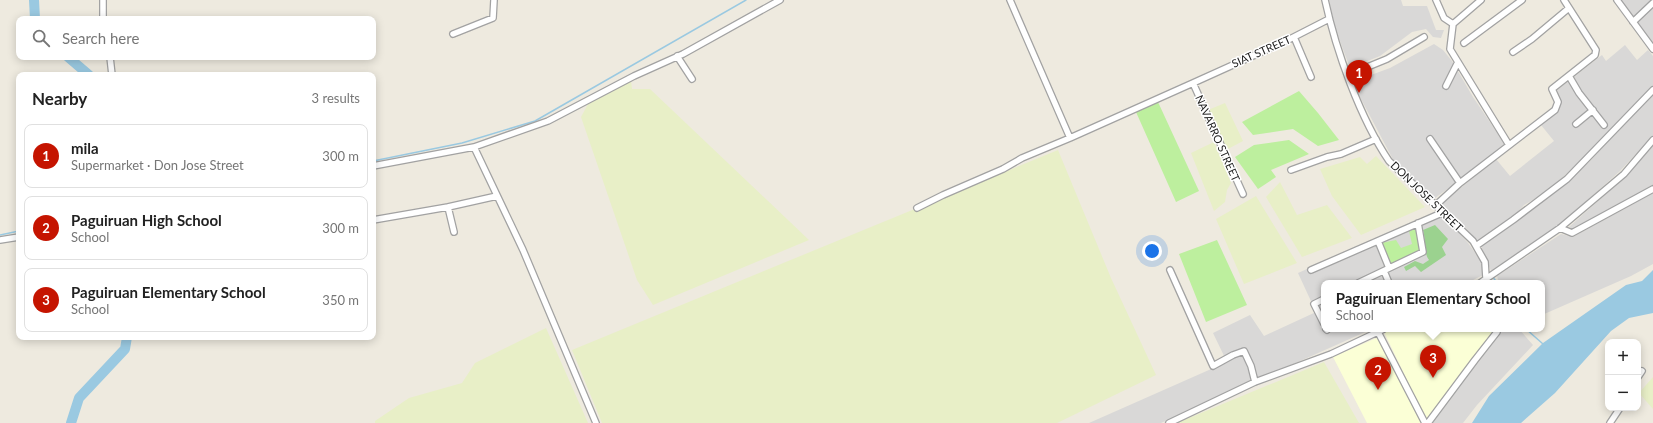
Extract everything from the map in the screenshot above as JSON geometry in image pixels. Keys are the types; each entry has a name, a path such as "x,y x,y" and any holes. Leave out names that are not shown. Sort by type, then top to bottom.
{"street":[{"path":"102,16 103,0"},
{"path":"453,34 493,18 494,0"},
{"path":"376,165 474,147 548,120 677,56 780,0"},
{"path":"1010,0 1070,138"},
{"name":"DON JOSE STREET","path":"1326,0 1329,19 1354,93 1376,139 1389,161 1473,240 1486,262 1486,278"},
{"path":"1436,0 1444,18 1453,24"},
{"path":"1481,0 1453,24 1450,49 1509,145"},
{"path":"1464,43 1522,0"},
{"path":"1436,205 1460,183 1555,110 1558,102 1552,89 1593,58 1596,50 1564,0"},
{"path":"1617,0 1653,49"},
{"path":"1633,22 1653,2"},
{"path":"1513,52 1532,39 1569,8"},
{"name":"SIAT STREET","path":"917,208 1003,169 1022,158 1070,138 1294,37 1329,19"},
{"path":"1294,37 1311,77"},
{"path":"1348,75 1387,60 1424,37"},
{"path":"677,56 692,79"},
{"path":"110,60 112,72"},
{"path":"1446,86 1458,62"},
{"path":"1569,76 1579,93 1604,125"},
{"name":"NAVARRO STREET","path":"1193,83 1243,194"},
{"path":"1476,246 1567,179 1591,156 1653,90"},
{"path":"1576,124 1593,110"},
{"path":"1290,170 1327,157 1341,154 1376,139"},
{"path":"1430,139 1460,183"},
{"path":"1484,280 1560,228 1624,174 1653,140"},
{"path":"474,147 523,250 596,423"},
{"path":"1560,228 1572,233 1653,189"},
{"path":"376,219 448,207 496,196"},
{"path":"448,207 454,232"},
{"path":"1311,270 1444,212"},
{"path":"1364,280 1423,252 1418,223"},
{"path":"0,240 16,237"},
{"path":"1378,240 1387,269 1389,280"},
{"path":"1170,270 1213,366 1244,351 1251,366 1255,382"},
{"path":"1321,300 1314,304 1321,318"},
{"path":"1169,423 1255,382 1331,354 1377,332"},
{"path":"1382,332 1427,423 1497,332"},
{"path":"1639,375 1642,371"},
{"path":"1610,423 1618,411"}],"shaded area":[{"path":"1329,0 1401,0 1403,6 1427,6 1436,30 1444,30 1441,38 1433,37 1426,29 1412,32 1380,56 1350,68 1335,28"},
{"path":"1620,0 1653,0 1653,45"},
{"path":"1434,44 1443,50 1452,61 1473,97 1506,146 1431,201 1397,167 1352,82 1390,68"},
{"path":"1625,45 1637,60 1648,50 1653,56 1653,86 1591,152 1545,193 1524,205 1516,214 1477,241 1459,220 1440,205 1496,159 1510,176 1554,141 1541,125 1553,115 1561,105 1557,90 1602,55 1606,61"},
{"path":"631,81 632,89 650,89 809,240 653,305 637,280 581,117 588,104"},
{"path":"1653,92 1653,136 1620,171 1561,224 1491,271 1481,246 1558,190 1591,160"},
{"path":"1225,103 1243,141 1226,150 1208,110"},
{"path":"1214,142 1231,183 1227,190 1225,202 1214,211 1191,153"},
{"path":"1653,146 1653,185 1573,230 1569,227 1626,176"},
{"path":"1058,150 1111,278 1156,375 1057,423 602,423 572,350"},
{"path":"1376,156 1425,207 1361,235 1332,196 1320,169 1360,157 1367,164"},
{"path":"1280,182 1297,215 1327,205 1352,238 1302,257 1266,197"},
{"path":"1653,193 1653,264 1631,276 1545,314 1545,280 1498,280 1497,276 1561,234 1573,237"},
{"path":"1256,196 1297,263 1244,284 1216,219"},
{"path":"1437,211 1468,243 1481,261 1485,274 1473,280 1321,280 1321,332 1365,332 1161,423 1089,423 1227,362 1213,333 1250,315 1264,336 1316,312 1298,273"},
{"path":"546,328 588,423 375,423 375,421 409,398 462,383 475,363"},
{"path":"1384,332 1493,332 1492,335 1426,420"},
{"path":"1499,332 1522,332 1533,345 1477,405 1463,423 1430,423"},
{"path":"1381,336 1423,423 1367,423 1333,357"},
{"path":"1324,362 1359,423 1177,423"},
{"path":"1653,377 1653,409 1641,395 1641,391"}],"green space":[{"path":"1299,91 1339,140 1318,146 1293,129 1253,135 1242,122"},
{"path":"1158,102 1199,191 1176,202 1136,112"},
{"path":"1289,140 1309,154 1271,170 1276,177 1258,189 1235,157 1254,145"},
{"path":"1435,225 1448,239 1442,247 1446,255 1421,272 1415,266 1406,271 1404,267 1415,261 1423,264 1429,260 1426,253 1423,230"},
{"path":"1417,228 1421,251 1391,264 1381,243 1396,240 1401,248 1412,244 1409,231"},
{"path":"1217,240 1247,305 1206,322 1179,254"}],"water":[{"path":"1653,270 1653,313 1629,318 1611,331 1555,393 1521,423 1472,423 1489,396 1543,343 1626,285 1642,281"}],"waterway":[{"path":"34,0 35,16"},
{"path":"376,160 462,143 535,121 746,0"},
{"path":"72,60 86,72"},
{"path":"0,235 16,232"},
{"path":"1529,332 1543,344"},
{"path":"71,423 79,398 125,349 126,340"}],"place":[{"name":"mila","path":"1359,93"},
{"name":"Paguiruan Elementary School","path":"1433,378"},
{"name":"Paguiruan High School","path":"1378,390"}]}
